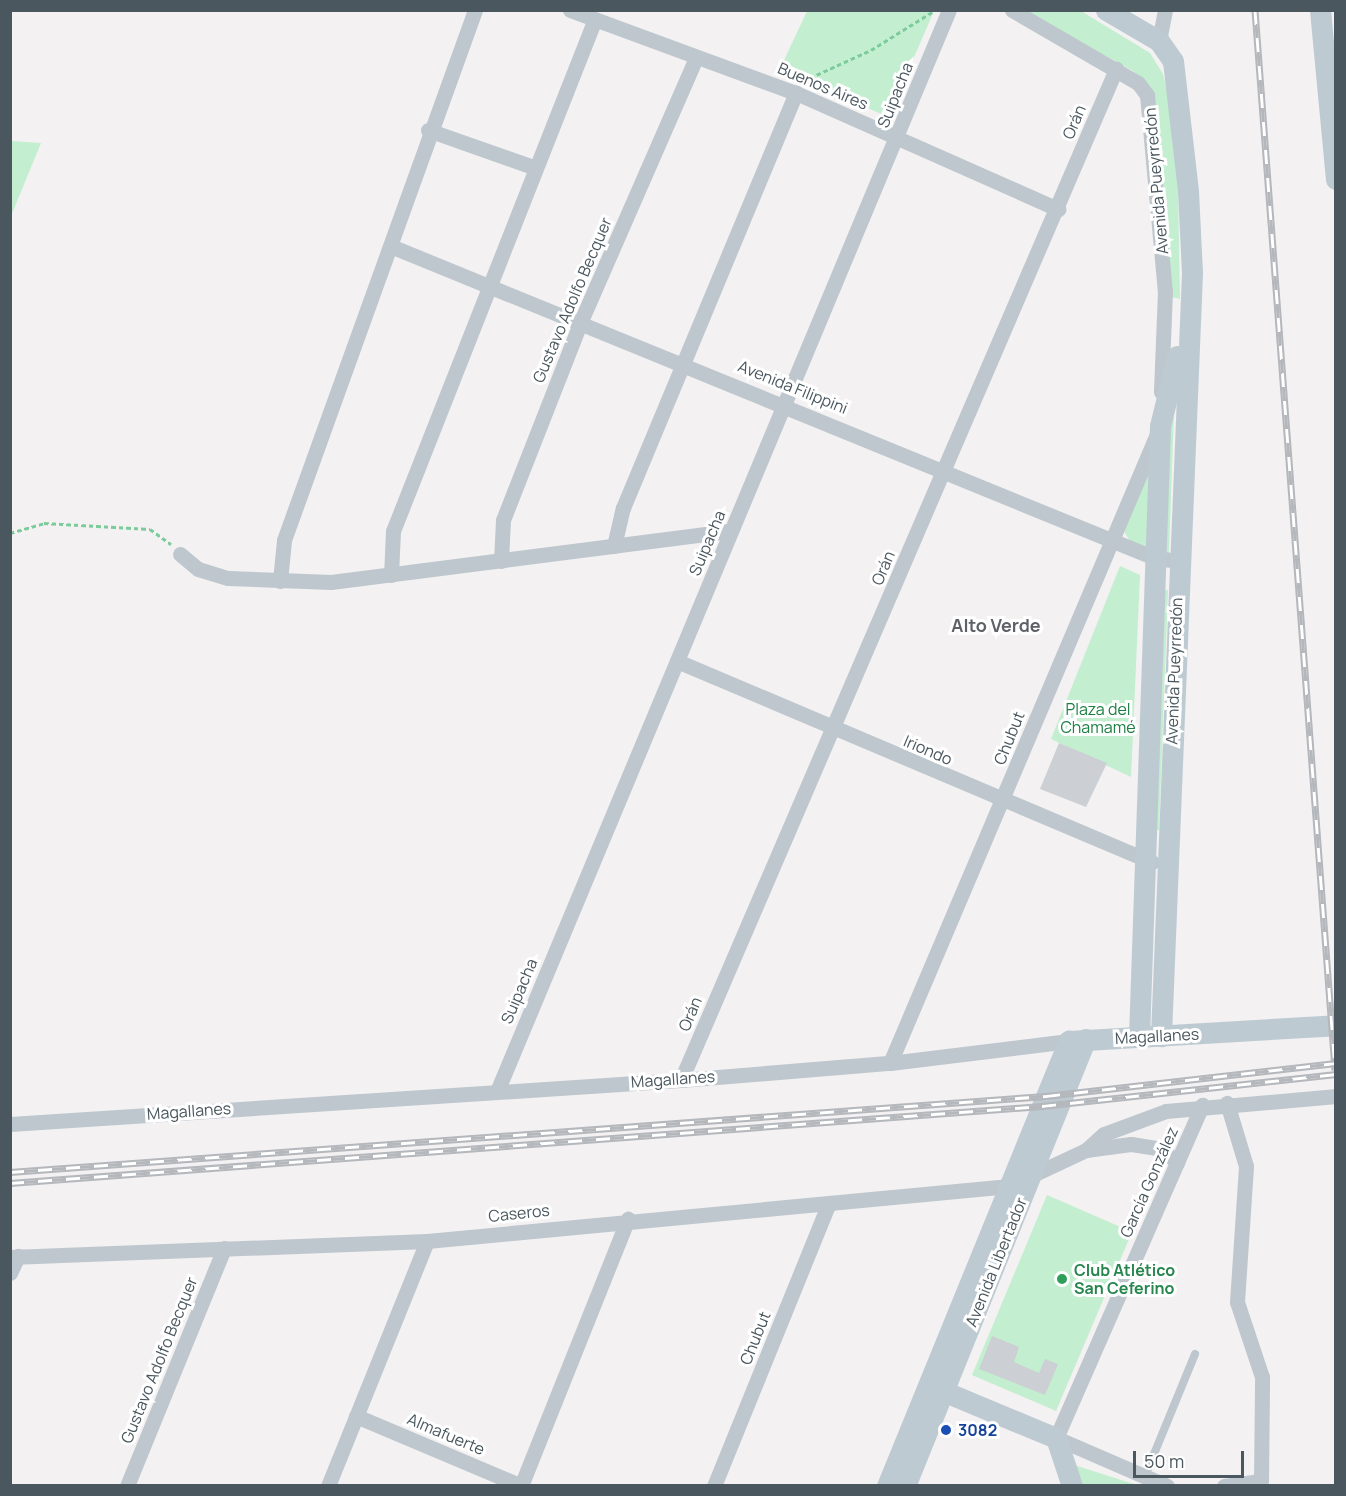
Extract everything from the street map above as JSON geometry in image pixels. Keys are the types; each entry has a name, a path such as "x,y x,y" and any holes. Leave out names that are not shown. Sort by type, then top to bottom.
{"street":[{"path":"280,581 284,540 393,247 428,130 476,10"},
{"name":"Buenos Aires","path":"570,10 596,15 696,58 796,93 1058,209"},
{"name":"Suipacha","path":"498,1089 949,10"},
{"path":"1012,10 1116,69"},
{"path":"1106,10 1159,41 1165,10"},
{"path":"1320,10 1335,179"},
{"path":"1330,10 1335,18"},
{"path":"391,575 393,531 596,15"},
{"name":"Avenida Pueyrredón","path":"1159,41 1178,76 1192,273 1178,561 1161,1036"},
{"name":"Gustavo Adolfo Becquer","path":"501,561 503,520 581,321 696,58"},
{"name":"Avenida Pueyrredón","path":"1116,69 1138,83 1152,108 1165,291 1139,1037"},
{"name":"Orán","path":"681,1080 1058,209 1116,69"},
{"path":"614,546 623,508 796,93"},
{"path":"428,130 536,168"},
{"name":"Avenida Filippini","path":"393,247 786,403 1155,558 1178,561"},
{"name":"Avenida Pueyrredón","path":"1160,426 1189,306"},
{"name":"Chubut","path":"890,1063 1160,426"},
{"path":"180,554 198,569 228,578 331,582 731,531"},
{"name":"Iriondo","path":"677,661 1145,862 1167,862"},
{"name":"Magallanes","path":"10,1124 498,1089 681,1080 890,1063 1078,1040 1335,1025"},
{"name":"Avenida Libertador","path":"887,1485 936,1387 1029,1180 1078,1040"},
{"name":"Avenida Libertador","path":"905,1485 936,1387 1009,1186 1078,1040"},
{"path":"1086,1150 1104,1134 1202,1105 1335,1096"},
{"path":"1224,1485 1261,1481 1262,1377 1237,1302 1246,1166 1227,1103"},
{"name":"García González","path":"1056,1438 1202,1105"},
{"path":"1086,1150 1131,1144 1161,1149 1177,1162"},
{"name":"Caseros","path":"14,1256 427,1241 628,1219 1009,1186 1029,1180 1086,1150"},
{"name":"Chubut","path":"714,1485 829,1203"},
{"path":"521,1485 628,1219"},
{"path":"328,1485 427,1241"},
{"name":"Gustavo Adolfo Becquer","path":"127,1485 224,1248"},
{"path":"10,1273 14,1256"},
{"path":"936,1387 1167,1485"},
{"name":"Almafuerte","path":"356,1416 521,1485"},
{"path":"1056,1438 1072,1485"}],"lane":[{"path":"1145,1476 1195,1354"}],"path":[{"path":"796,93 814,74 871,50 934,10"},
{"path":"10,533 44,523 150,529 180,554"}],"green space":[{"path":"807,11 934,11 888,117 780,69"},
{"path":"1025,11 1081,11 1150,53 1163,74 1177,133 1180,299 1168,296 1159,132 1147,86 1133,71"},
{"path":"10,141 41,143 11,216"},
{"path":"1167,409 1174,409 1169,555 1162,554"},
{"path":"1147,474 1151,474 1150,548 1130,541 1123,530"},
{"name":"Plaza del Chamamé","path":"1120,566 1140,575 1131,777 1051,739"},
{"path":"1161,590 1168,590 1159,830 1152,830"},
{"name":"Club Atlético San Ceferino","path":"1047,1195 1132,1232 1056,1411 972,1375"},
{"path":"1071,1464 1137,1485 1081,1485"}],"building":[{"path":"1059,743 1107,763 1086,807 1040,789"},
{"path":"992,1336 1019,1347 1014,1362 1039,1373 1045,1359 1058,1364 1045,1395 979,1369"}],"railway":[{"path":"1255,10 1335,1070"},
{"path":"10,1172 1046,1096 1336,1063"},
{"path":"10,1183 1042,1106 1336,1074"}],"place":[{"name":"Club Atlético San Ceferino","path":"1062,1279"},
{"name":"3082","path":"946,1430"}],"district":[{"name":"Alto Verde","path":"996,625"}]}
